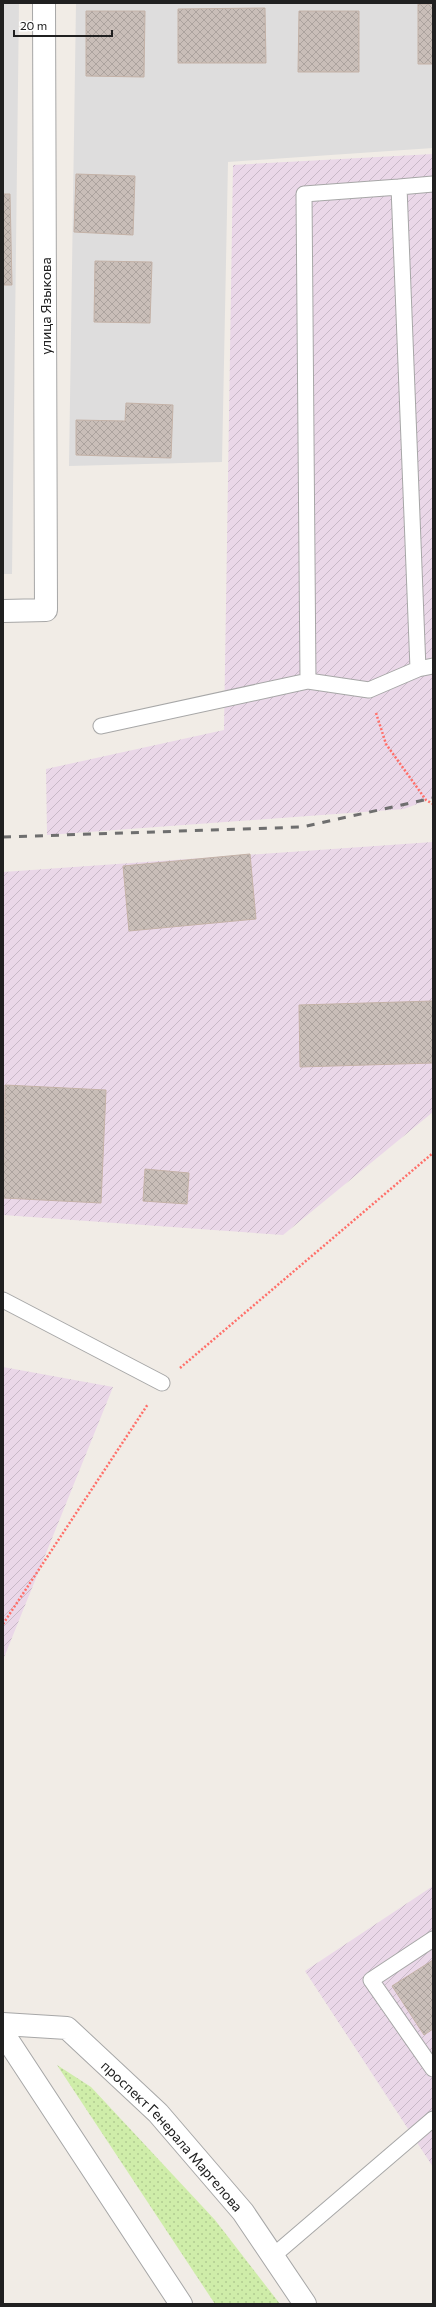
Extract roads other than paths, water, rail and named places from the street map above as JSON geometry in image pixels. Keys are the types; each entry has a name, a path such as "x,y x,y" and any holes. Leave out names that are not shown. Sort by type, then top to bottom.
{"street":[{"name":"улица Языкова","path":"3,611 46,610 44,3"},
{"name":"проспект Генерала Маргелова","path":"3,2024 67,2028 158,2113 243,2212 304,2304"},
{"path":"3,2033 181,2304"}],"lane":[{"path":"308,682 304,194 433,184"},
{"path":"399,187 418,669"},
{"path":"101,726 308,682 369,690 418,669 433,666"},
{"path":"3,1300 162,1383"},
{"path":"431,2061 370,1980 433,1939"},
{"path":"273,2256 433,2119"}],"railway":[{"path":"3,837 302,827 433,798"}]}
